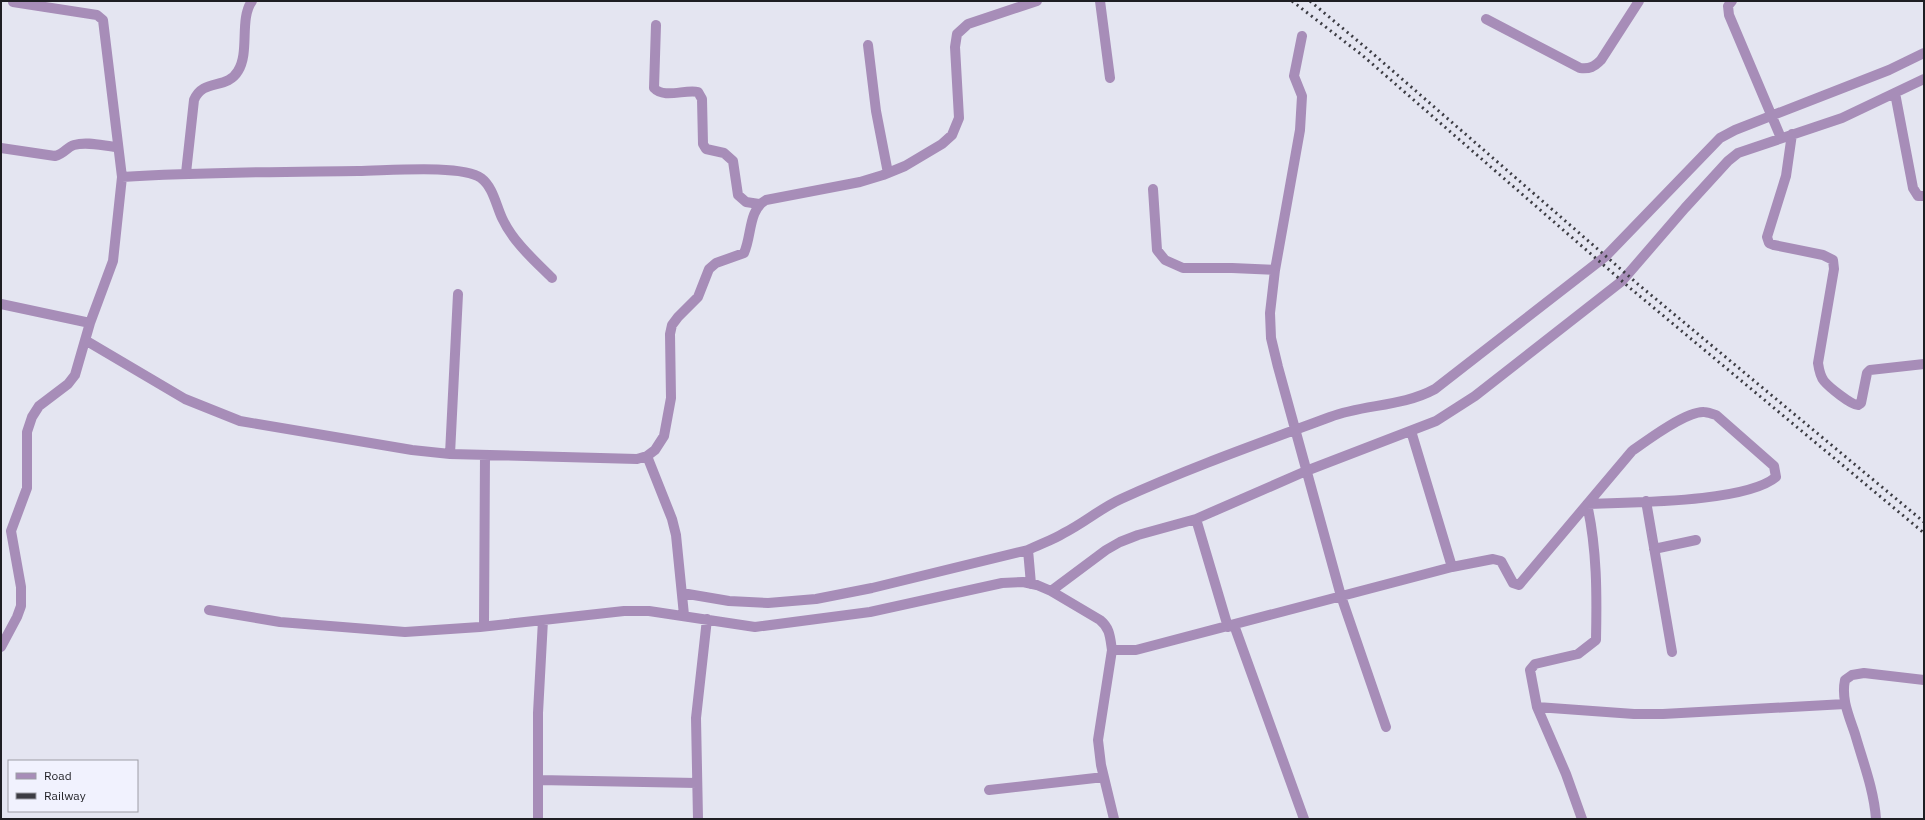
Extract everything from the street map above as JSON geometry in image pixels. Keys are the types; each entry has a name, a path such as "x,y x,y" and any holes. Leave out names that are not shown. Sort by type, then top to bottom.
{"street":[{"path":"186,173 196,96 198,92 208,86 226,82 235,77 241,67 247,10 252,1"},
{"path":"85,340 186,399 240,421 412,450 450,454 637,459 647,456 660,445 671,398 670,334 672,325 698,297 709,269 716,263 744,253 755,210 759,204 766,200 860,182 888,173 905,166 942,144 952,135 959,118 955,47 957,34 968,24 1037,1"},
{"path":"1100,1 1110,78"},
{"path":"1486,19 1580,68 1588,69 1595,66 1601,60 1639,1"},
{"path":"1732,1 1728,6 1729,15 1780,134"},
{"path":"1,647 17,617 21,606 21,587 11,531 27,488 27,432 32,416 40,406 68,384 75,375 90,322 113,261 122,177 122,165 117,147 103,20 97,15 13,2"},
{"path":"656,25 654,88 658,92 663,93 690,90 698,92 702,99 704,144 706,149 729,156 733,161 738,195 746,202 759,204"},
{"path":"1302,36 1294,76 1302,96 1300,130 1275,270 1270,313 1271,338 1302,457 1341,596 1386,727"},
{"path":"868,45 876,111 888,173"},
{"path":"682,593 729,601 768,603 816,599 872,588 1028,552 1064,534 1120,500 1213,461 1347,412 1368,406 1405,401 1421,396 1435,389 1606,256 1720,138 1735,130 1772,117 1889,70 1924,53"},
{"path":"1051,591 1106,550 1120,542 1196,519 1306,471 1436,421 1475,396 1622,281 1722,167 1738,153 1780,134 1792,134 1842,118 1924,79"},
{"path":"1895,93 1913,188 1918,196 1924,196"},
{"path":"1792,134 1786,176 1767,237 1769,243 1774,245 1822,255 1833,260 1834,269 1818,363 1819,372 1824,382 1851,403 1858,405 1861,403 1867,373 1870,370 1924,364"},
{"path":"1,148 55,156 62,154 72,145 80,143 117,147"},
{"path":"122,177 186,173 420,171 471,173 482,179 490,188 508,231 552,278"},
{"path":"1153,189 1157,250 1166,260 1183,268 1275,270"},
{"path":"450,454 458,294"},
{"path":"1,304 90,322"},
{"path":"1112,650 1136,650 1452,568 1497,560 1504,564 1513,583 1519,585 1587,504 1632,451 1650,438 1691,414 1704,412 1716,415 1774,466 1776,472 1776,477 1769,483 1749,491 1681,500 1587,504"},
{"path":"1412,431 1452,568"},
{"path":"484,626 485,456"},
{"path":"647,456 673,524 679,552 684,615"},
{"path":"1646,501 1672,652"},
{"path":"1582,819 1566,774 1537,707 1530,670 1532,666 1578,654 1596,640 1597,571 1593,531 1587,504"},
{"path":"1196,519 1231,626 1304,819"},
{"path":"1654,549 1696,540"},
{"path":"1028,552 1031,584"},
{"path":"209,610 280,622 398,632 484,626 624,611 649,611 684,615 755,627 870,612 1002,583 1023,582 1051,591 1100,620 1107,626 1110,634 1112,650 1098,740 1104,777 1114,819"},
{"path":"538,819 538,713 543,620"},
{"path":"698,819 696,718 707,620"},
{"path":"1876,819 1867,774 1845,704 1843,689 1845,680 1852,675 1864,673 1924,680"},
{"path":"1537,707 1634,714 1663,714 1845,704"},
{"path":"989,790 1104,777"},
{"path":"538,780 697,783"}],"railway":[{"path":"1292,1 1362,55 1630,288 1924,533"},
{"path":"1310,1 1371,52 1639,285 1924,522"}]}
